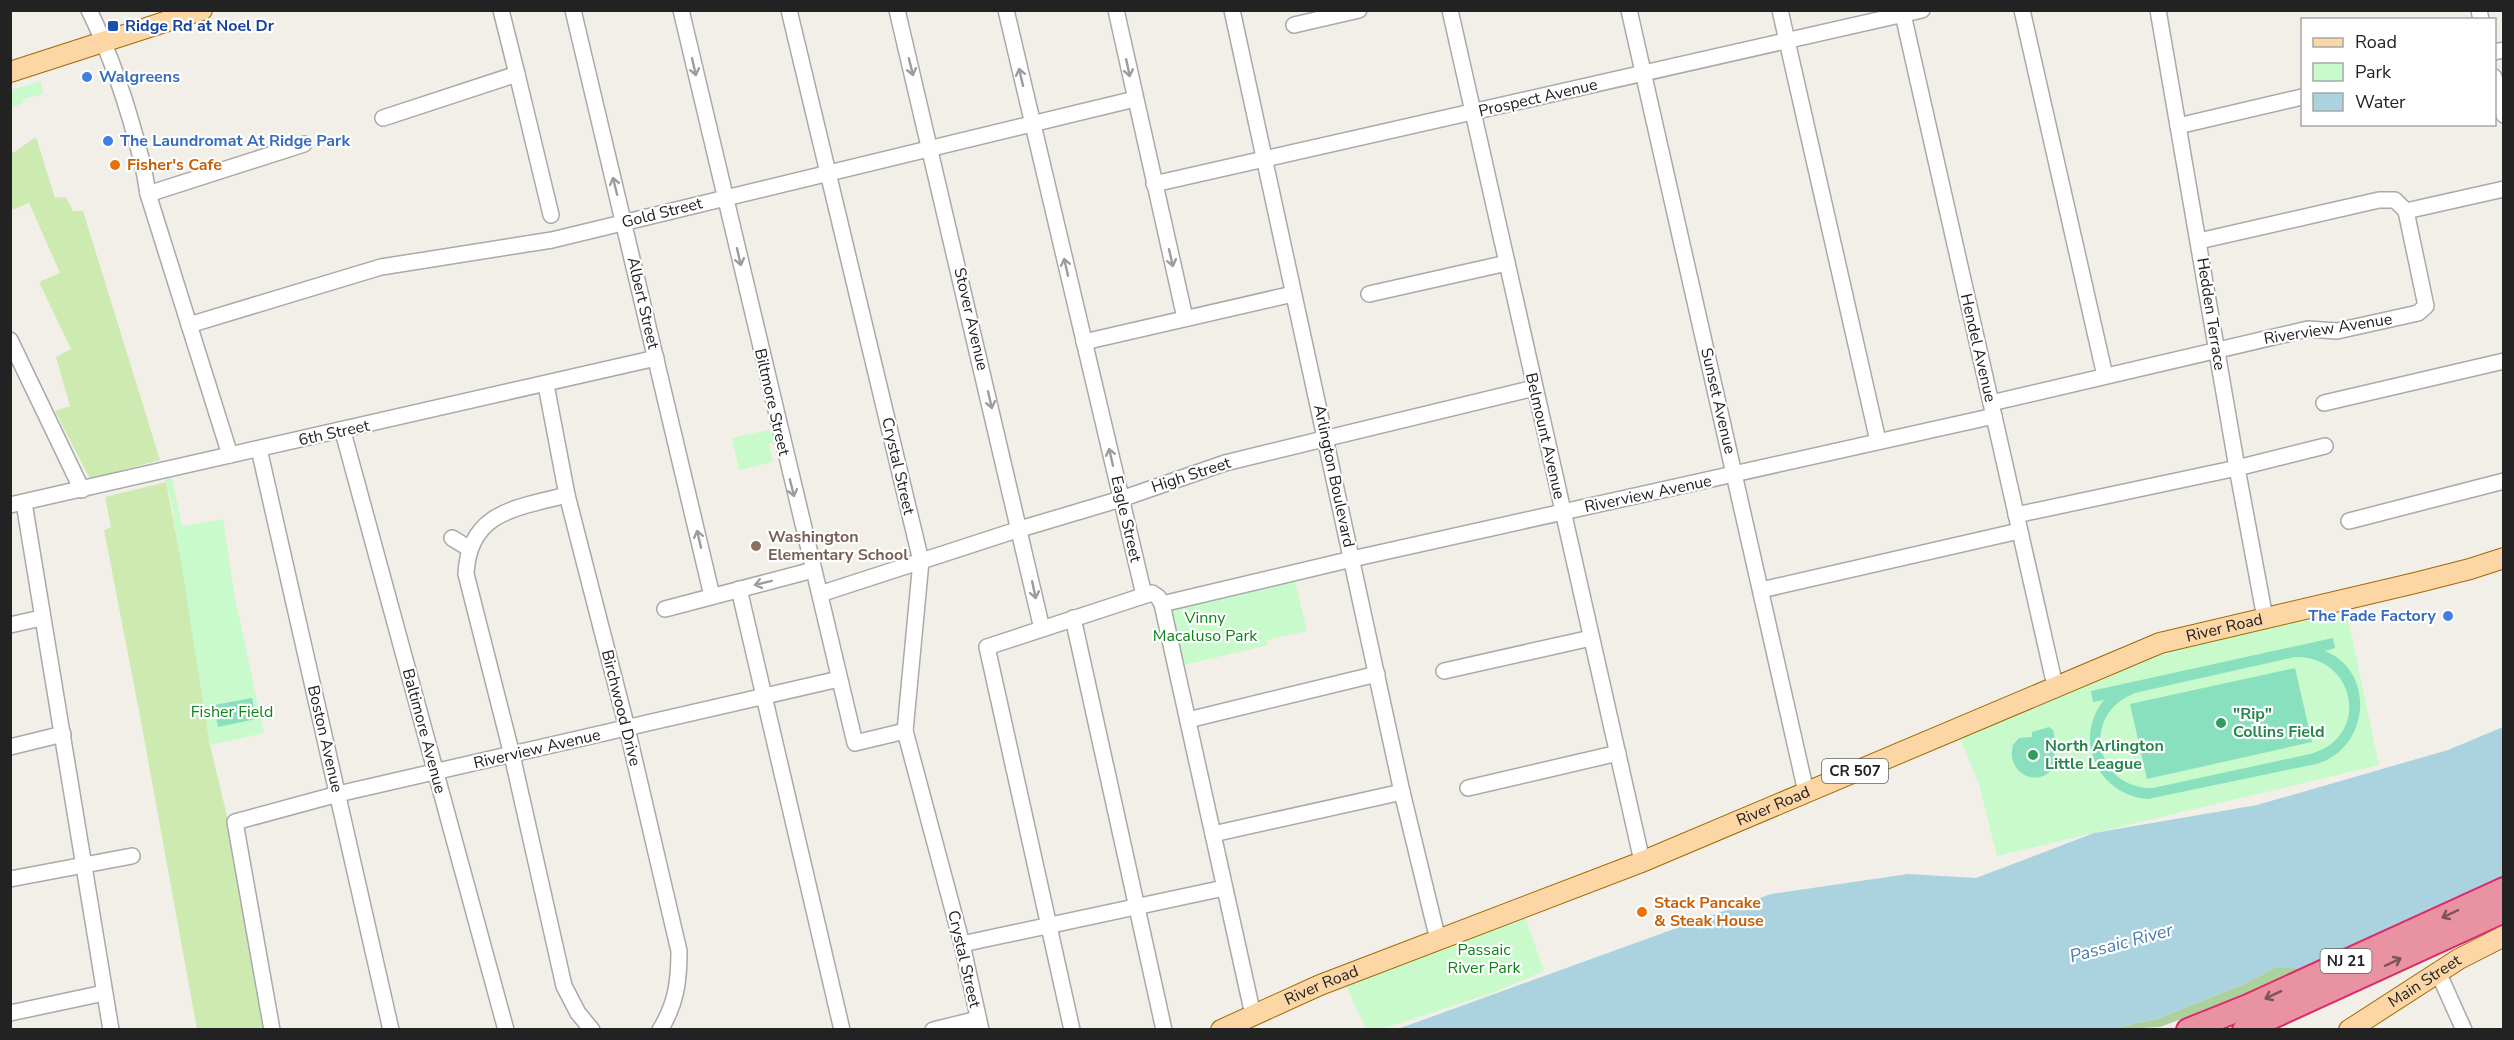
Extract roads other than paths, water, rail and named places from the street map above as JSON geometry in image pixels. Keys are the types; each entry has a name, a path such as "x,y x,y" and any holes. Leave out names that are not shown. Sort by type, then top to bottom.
{"highway":[{"name":"NJ 21","path":"2188,1029 2248,1006 2504,889"},
{"name":"NJ 21","path":"2244,1029 2504,911"}],"main road":[{"path":"10,72 202,10"},
{"name":"River Road","path":"1221,1029 1320,985 1642,861 2160,643 2459,572 2504,558"},
{"name":"Main Street","path":"2349,1029 2481,946 2504,936"}],"street":[{"path":"89,10 105,42 143,163 148,194 230,455"},
{"path":"501,10 551,214"},
{"name":"Albert Street","path":"573,10 712,596"},
{"name":"Biltmore Street","path":"681,10 776,423 855,743 905,731"},
{"name":"Crystal Street","path":"789,10 921,561 905,731 962,944 980,1024"},
{"name":"Stover Avenue","path":"897,10 1042,629"},
{"name":"Eagle Street","path":"1006,10 1144,595"},
{"path":"1116,10 1185,318"},
{"name":"Arlington Boulevard","path":"1232,10 1402,792 1438,940"},
{"path":"1294,25 1359,10"},
{"name":"Belmount Avenue","path":"1450,10 1642,861"},
{"name":"Sunset Avenue","path":"1629,10 1806,792"},
{"path":"1780,10 1878,441"},
{"name":"Prospect Avenue","path":"1154,184 1922,10"},
{"path":"2022,10 2105,376"},
{"name":"Hedden Terrace","path":"2158,10 2216,350 2265,618"},
{"name":"Hendel Avenue","path":"1902,13 2055,686"},
{"path":"383,118 517,74"},
{"path":"2496,85 2504,115"},
{"path":"2178,126 2301,97"},
{"name":"Gold Street","path":"189,325 381,267 552,240 1135,99"},
{"path":"148,194 304,144"},
{"path":"2199,241 2379,200 2395,200 2406,211 2504,189"},
{"name":"Riverview Avenue","path":"1162,604 1735,476 1878,441 2105,376 2216,350 2308,329 2337,331 2422,312 2426,301 2406,211"},
{"path":"1369,294 1507,263"},
{"path":"1084,342 1293,294"},
{"path":"10,340 82,490"},
{"name":"6th Street","path":"17,504 230,455 343,432 656,358"},
{"path":"2324,403 2504,361"},
{"name":"Birchwood Drive","path":"546,385 567,495 627,728 678,951 678,986 675,1002 660,1029"},
{"name":"High Street","path":"820,594 1121,499 1225,463 1534,388"},
{"name":"Baltimore Avenue","path":"343,432 506,1029"},
{"path":"2016,515 2237,468 2325,446"},
{"name":"Boston Avenue","path":"259,449 391,1029"},
{"path":"2349,521 2504,481"},
{"path":"567,495 508,510 496,516 478,532 470,549 466,574 512,755 564,986 578,1013 592,1029"},
{"path":"17,504 63,734 111,1029"},
{"path":"1761,590 2019,531"},
{"path":"452,538 470,549"},
{"path":"665,609 813,570"},
{"path":"739,589 842,1029"},
{"path":"1072,1029 987,646 1152,593 1162,604 1253,1015"},
{"path":"10,626 41,618"},
{"path":"1073,618 1164,1029"},
{"path":"1444,671 1591,638"},
{"path":"1188,720 1377,674"},
{"name":"Riverview Avenue","path":"272,1029 235,822 338,794 839,679"},
{"path":"10,747 63,734"},
{"path":"1468,788 1618,753"},
{"path":"1213,834 1402,792"},
{"path":"10,879 132,856"},
{"path":"962,944 1224,888"},
{"path":"2438,972 2463,1029"},
{"path":"10,1012 104,993"},
{"path":"933,1029 980,1024"}],"water":[{"name":"Passaic River","path":"2503,727 2503,877 2303,969 2276,967 2246,983 2159,1018 2106,1030 1395,1030 1771,894 1908,874 1976,878 2094,833 2257,805 2448,750"}],"place":[{"name":"Ridge Rd at Noel Dr","path":"113,26"},
{"name":"Walgreens","path":"87,77"},
{"name":"The Laundromat At Ridge Park","path":"108,141"},
{"name":"Fisher's Cafe","path":"115,165"},
{"name":"Washington Elementary School","path":"756,546"},
{"name":"The Fade Factory","path":"2448,616"},
{"name":"\"Rip\" Collins Field","path":"2221,723"},
{"name":"North Arlington Little League","path":"2033,755"},
{"name":"Stack Pancake & Steak House","path":"1642,912"}],"park label":[{"name":"Vinny Macaluso Park","path":"1205,627"},
{"name":"Fisher Field","path":"232,712"},
{"name":"Passaic River Park","path":"1484,959"}]}
